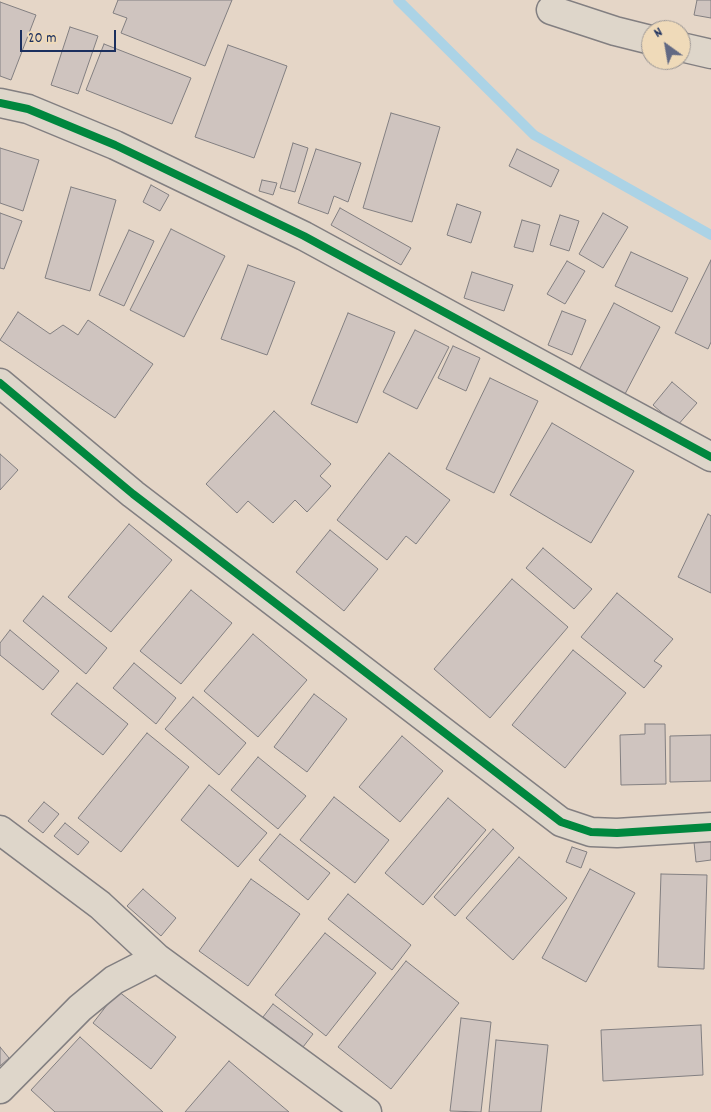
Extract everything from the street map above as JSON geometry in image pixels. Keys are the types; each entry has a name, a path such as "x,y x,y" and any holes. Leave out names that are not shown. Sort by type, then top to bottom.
{"street":[{"path":"551,10 641,37"},
{"path":"691,49 711,54"},
{"path":"0,103 28,109 115,145 304,236 711,457"},
{"path":"0,382 133,494 561,822 591,832 618,833 711,827"},
{"path":"0,830 100,906 136,936 157,958 368,1112"},
{"path":"0,1089 86,1002 114,980 157,958"}],"building":[{"path":"118,0 232,0 205,66 121,33 127,18 113,13"},
{"path":"697,0 711,0 711,18 694,15"},
{"path":"0,2 36,15 11,80 0,76"},
{"path":"70,27 98,36 78,94 51,85"},
{"path":"104,44 191,78 172,124 86,90"},
{"path":"228,45 287,66 254,158 195,137"},
{"path":"391,113 440,127 412,222 363,208"},
{"path":"293,143 308,148 295,192 280,188"},
{"path":"0,148 39,160 23,211 0,203"},
{"path":"316,149 361,163 348,202 334,196 328,214 298,203"},
{"path":"517,149 559,170 551,187 509,166"},
{"path":"262,180 277,183 273,195 259,191"},
{"path":"151,185 169,195 160,211 143,202"},
{"path":"71,187 116,200 90,291 45,278"},
{"path":"457,204 481,212 471,243 447,235"},
{"path":"340,208 411,248 401,265 331,225"},
{"path":"0,213 22,221 4,269 0,268"},
{"path":"603,213 628,227 603,268 579,254"},
{"path":"560,215 579,221 569,251 550,245"},
{"path":"522,220 540,225 533,252 514,247"},
{"path":"171,229 225,256 184,337 130,310"},
{"path":"129,230 154,241 124,306 99,295"},
{"path":"631,252 688,278 672,312 615,286"},
{"path":"711,260 711,342 708,349 675,333"},
{"path":"567,261 585,271 565,304 547,294"},
{"path":"248,265 295,282 267,355 221,339"},
{"path":"472,272 513,285 504,311 464,298"},
{"path":"614,303 660,327 625,394 579,370"},
{"path":"562,311 586,320 572,355 548,345"},
{"path":"18,312 50,334 63,325 78,335 88,320 153,364 115,418 0,340"},
{"path":"348,313 395,332 357,423 311,404"},
{"path":"415,330 449,347 417,409 383,392"},
{"path":"453,346 480,358 466,391 438,378"},
{"path":"490,378 538,401 494,493 446,469"},
{"path":"672,382 697,403 677,426 653,405"},
{"path":"274,411 331,464 320,476 331,486 307,512 295,500 273,523 248,501 237,513 206,484"},
{"path":"552,423 634,471 591,543 510,495"},
{"path":"389,453 450,500 416,544 406,536 387,560 337,520"},
{"path":"0,454 18,470 0,490"},
{"path":"708,514 711,516 711,593 678,577"},
{"path":"129,524 172,560 111,632 68,597"},
{"path":"330,530 378,569 344,611 296,572"},
{"path":"543,548 592,589 574,609 526,568"},
{"path":"512,579 568,627 490,718 434,669"},
{"path":"191,590 232,623 181,684 140,651"},
{"path":"617,593 673,639 654,661 662,666 644,688 581,637"},
{"path":"43,596 107,648 86,674 23,621"},
{"path":"10,630 59,671 43,690 0,655 0,643"},
{"path":"253,634 307,680 258,737 204,691"},
{"path":"573,650 626,693 565,768 512,725"},
{"path":"134,663 176,698 156,724 113,688"},
{"path":"77,683 128,724 103,755 51,714"},
{"path":"314,694 347,719 307,772 274,747"},
{"path":"193,697 246,743 219,775 165,729"},
{"path":"645,724 665,724 666,784 621,785 620,735 645,734"},
{"path":"147,733 189,767 121,852 78,818"},
{"path":"711,735 711,781 670,782 670,736"},
{"path":"402,736 443,771 400,822 359,787"},
{"path":"258,757 306,796 278,829 231,790"},
{"path":"209,785 267,833 238,867 181,820"},
{"path":"334,797 389,840 355,883 300,840"},
{"path":"448,798 486,830 423,905 385,873"},
{"path":"44,802 59,814 43,833 28,821"},
{"path":"65,823 89,842 78,855 54,836"},
{"path":"493,829 514,848 455,916 434,897"},
{"path":"280,834 330,873 308,900 259,860"},
{"path":"711,840 711,860 696,862 694,842"},
{"path":"572,847 587,852 581,868 566,862"},
{"path":"519,857 567,898 513,960 466,918"},
{"path":"590,869 635,893 586,982 542,958"},
{"path":"661,874 707,875 704,969 658,967"},
{"path":"251,879 300,914 248,986 199,951"},
{"path":"143,889 176,918 161,936 127,906"},
{"path":"348,894 411,945 392,970 328,919"},
{"path":"325,933 376,973 326,1036 275,995"},
{"path":"406,961 459,1003 391,1089 338,1047"},
{"path":"118,991 176,1037 151,1069 93,1023"},
{"path":"273,1004 313,1034 303,1047 263,1017"},
{"path":"461,1018 491,1022 481,1112 450,1111"},
{"path":"701,1025 703,1075 603,1081 601,1030"},
{"path":"80,1037 163,1112 55,1112 31,1090"},
{"path":"496,1040 548,1045 541,1112 489,1112"},
{"path":"0,1047 9,1058 0,1066"},
{"path":"229,1061 289,1112 185,1112"}],"waterway":[{"path":"398,0 534,135 711,235"}],"cycle path":[{"path":"0,103 28,109 115,145 304,236 711,457"},
{"path":"0,383 133,494 561,822 591,832 617,833 711,827"}]}
